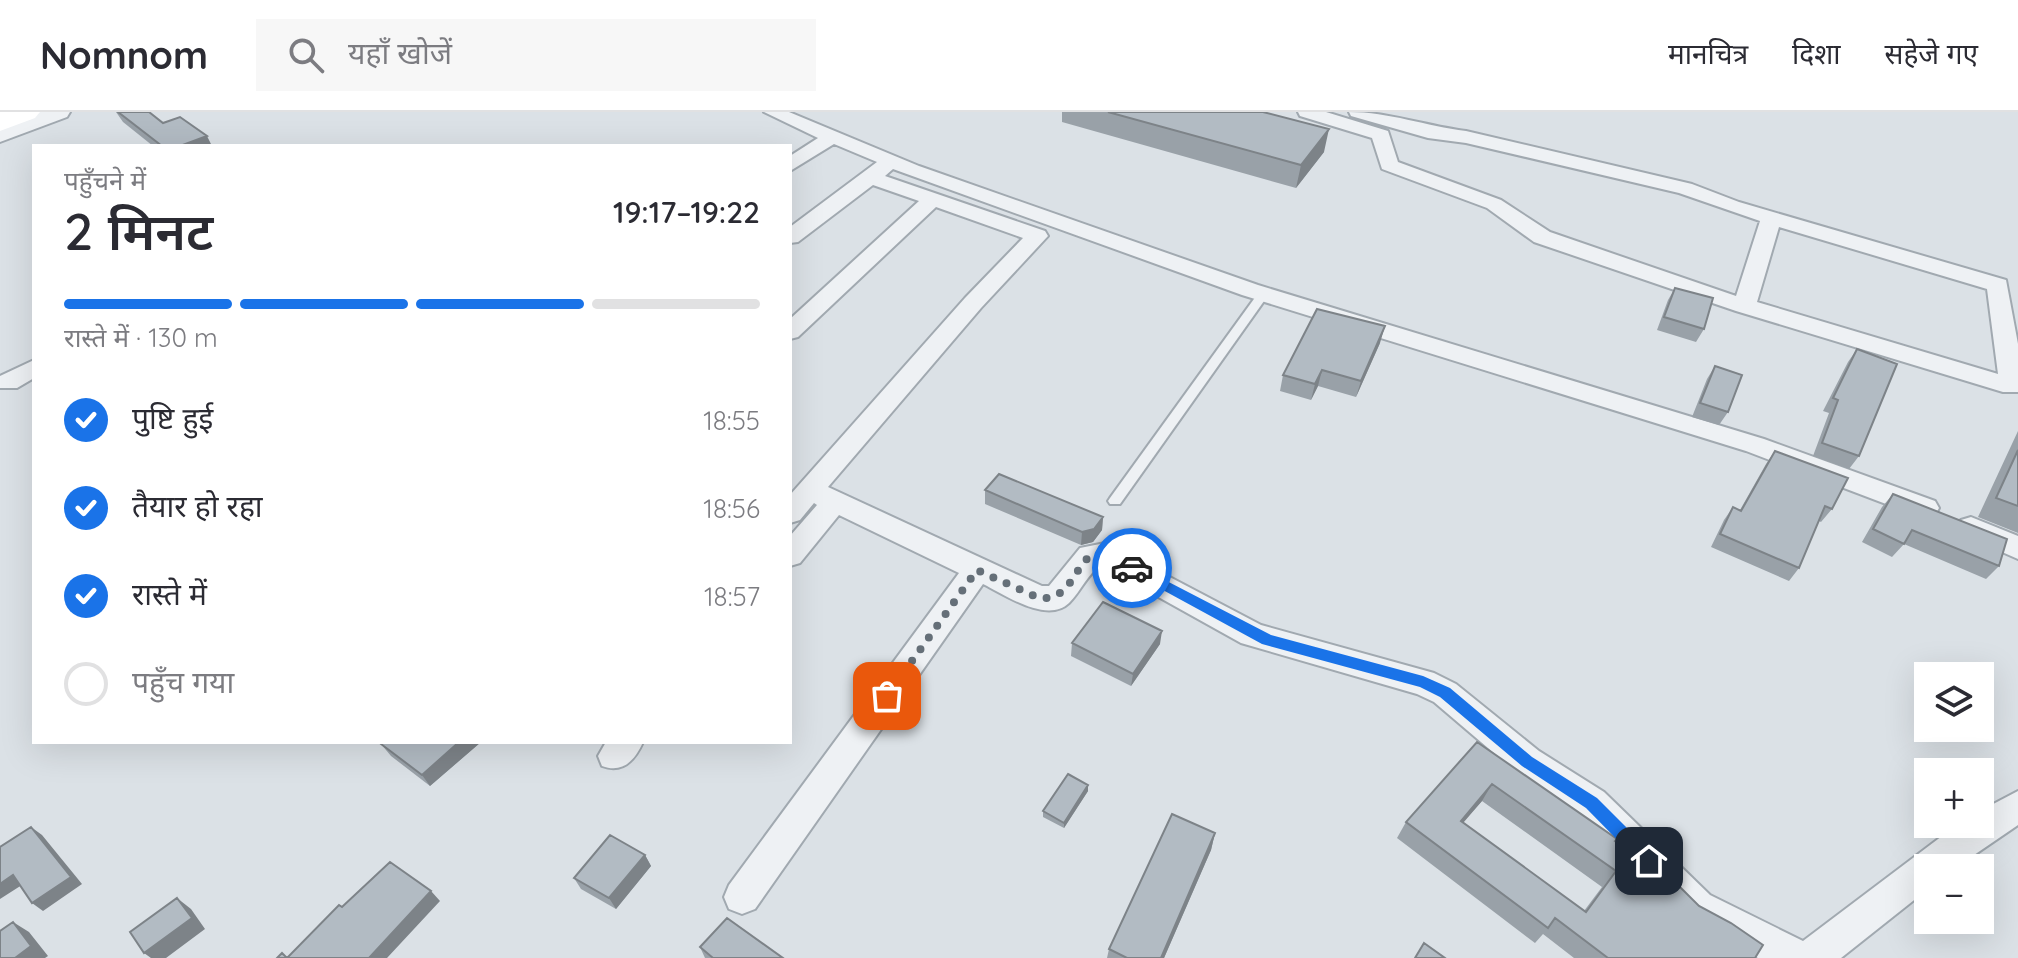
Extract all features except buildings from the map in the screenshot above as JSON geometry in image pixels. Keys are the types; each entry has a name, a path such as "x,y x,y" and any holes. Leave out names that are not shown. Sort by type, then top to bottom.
{"highway":[{"path":"0,122 25,112"}],"street":[{"path":"0,135 59,112"},
{"path":"773,112 891,161 1263,294 1755,445 1947,517 2018,548"},
{"path":"1324,114 1381,135 1389,165 1494,204 1542,237 1744,306 2012,386 1998,285 1771,218 1685,188 1466,137 1428,132 1358,112"},
{"path":"792,164 832,137"},
{"path":"792,236 891,161"},
{"path":"792,550 812,502 963,314 1037,236 870,177"},
{"path":"792,330 934,198"},
{"path":"1744,306 1771,218"},
{"path":"792,300 816,307"},
{"path":"8,382 32,369"},
{"path":"812,502 1039,598 1049,599 1062,594 1090,556 1105,554 1259,637 1434,687 1470,712 1527,761 1592,803 1667,881 1697,907 1797,958"},
{"path":"742,897 977,570"},
{"path":"1811,958 1962,841 2018,806"}],"lane":[{"path":"1115,501 1263,294"}],"way so far":[{"path":"887,696 977,570 1039,598 1049,599 1062,594 1090,556 1105,554 1132,568"}],"route":[{"path":"1132,568 1267,640 1423,682 1445,693 1527,761 1592,803 1649,861"}]}
